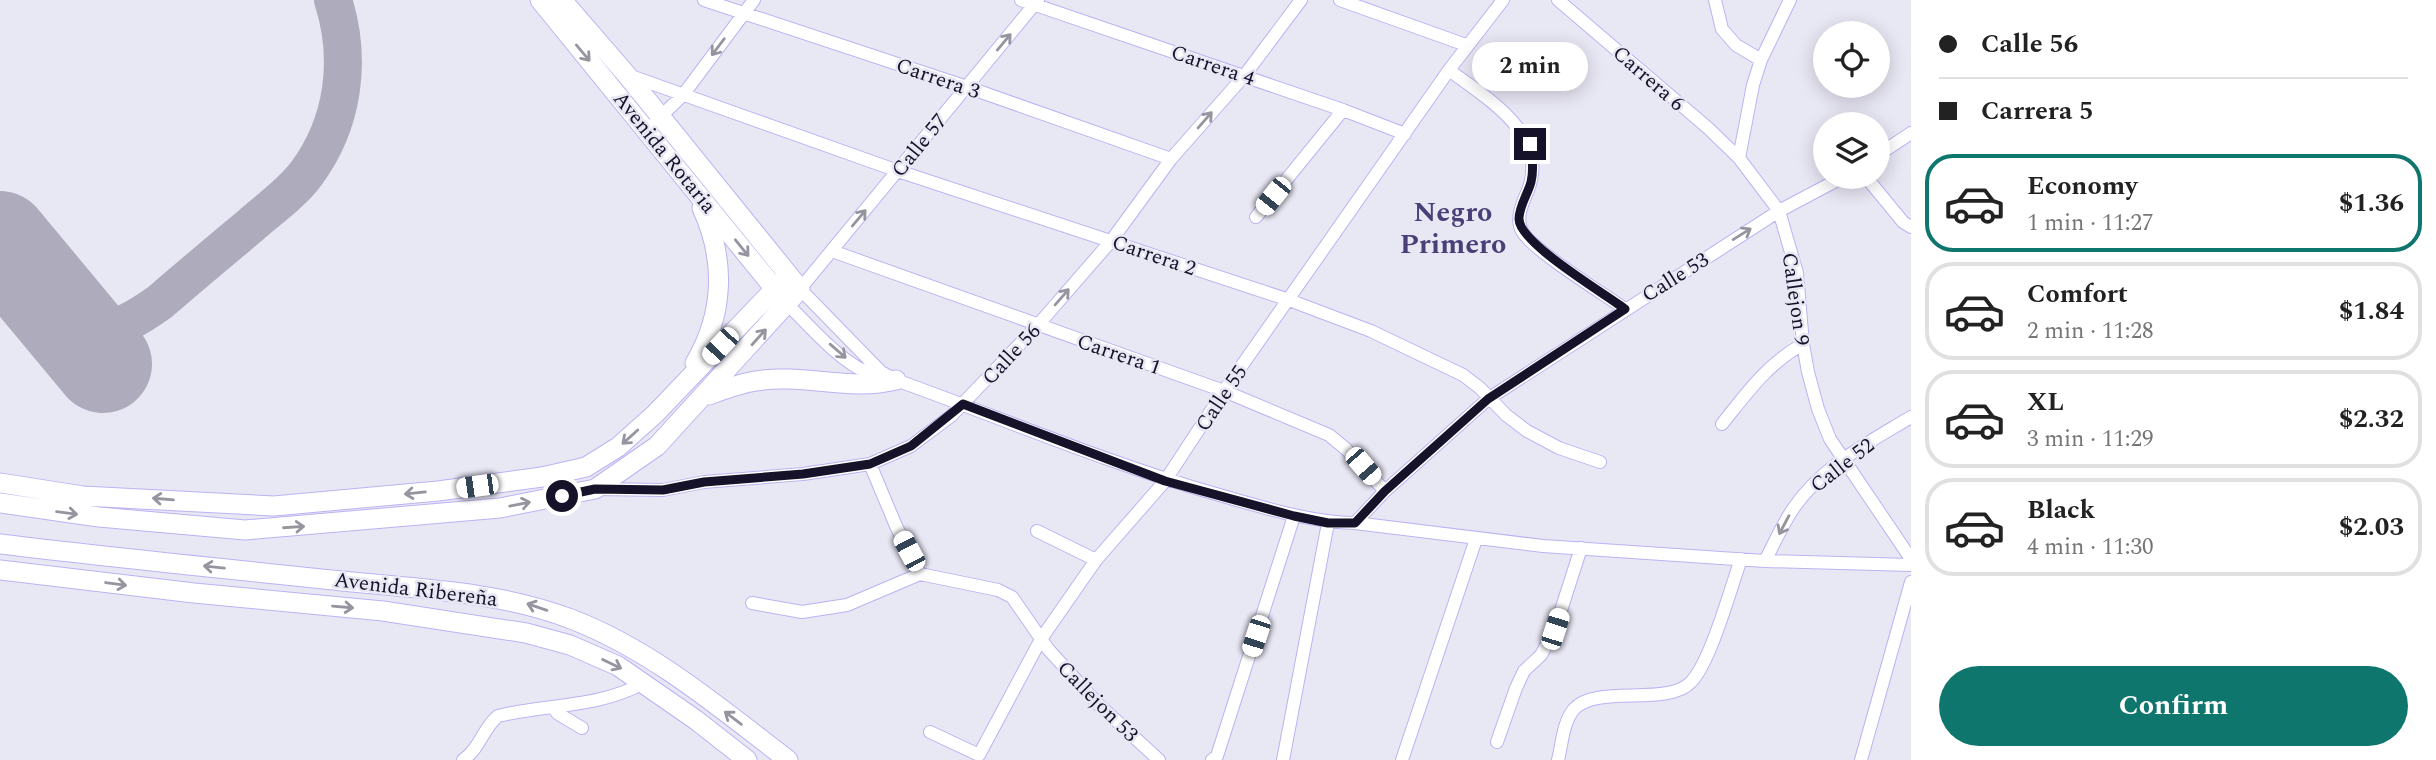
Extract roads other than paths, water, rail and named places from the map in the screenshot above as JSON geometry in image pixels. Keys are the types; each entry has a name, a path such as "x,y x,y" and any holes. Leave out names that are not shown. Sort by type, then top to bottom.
{"main road":[{"name":"Avenida Rotaria","path":"540,0 654,123 788,289"},
{"name":"Avenida Rotaria","path":"562,0 626,74 687,179 788,289"},
{"path":"679,389 704,348 712,326 718,301 719,278 717,253 709,222 687,179"},
{"path":"0,483 83,496 274,506 438,491 542,477 586,467 618,447 788,289"},
{"path":"0,503 99,517 245,530 500,508 595,489 657,446 701,397 788,289"},
{"path":"701,397 745,382 789,379 834,384 878,384 889,376"},
{"name":"Avenida Ribereña","path":"0,544 354,582 440,588 526,603 614,638 665,669 788,760"},
{"name":"Avenida Ribereña","path":"0,570 194,593 383,611 526,633 582,650 618,666 747,760"}],"street":[{"name":"Carrera 3","path":"704,0 967,87 1171,159"},
{"path":"654,123 683,95 754,0"},
{"name":"Carrera 4","path":"1021,0 1037,2 1405,134"},
{"name":"Calle 56","path":"595,489 663,490 704,482 803,474 870,464 911,446 963,404 1038,326 1111,241 1171,159 1244,76 1301,0"},
{"path":"1340,0 1466,45"},
{"name":"Calle 55","path":"930,732 983,757 1041,639 1096,560 1165,481 1224,391 1466,45 1503,0"},
{"name":"Carrera 6","path":"1558,0 1700,121 1739,158"},
{"path":"1715,0 1722,29 1736,45 1761,60"},
{"path":"1739,158 1753,85 1761,60 1790,0"},
{"name":"Calle 57","path":"788,289 832,251 1037,2"},
{"path":"1449,70 1493,103 1530,144 1532,181 1521,208 1519,219 1522,230 1534,244 1625,309"},
{"name":"Carrera 2","path":"626,74 898,171 1289,300 1371,331 1463,375 1527,431 1559,448 1601,462"},
{"path":"1256,217 1343,110"},
{"path":"1890,147 1911,132"},
{"name":"Callejon 9","path":"1739,158 1779,211 1797,273 1803,344 1818,410 1830,439 1911,559"},
{"name":"Calle 53","path":"1355,523 1385,491 1488,399 1779,211 1820,189"},
{"path":"1876,189 1903,222 1911,227"},
{"name":"Carrera 1","path":"832,251 1224,391 1329,435 1346,449 1385,491"},
{"path":"788,289 858,368 889,376 1165,481 1294,516 1328,523 1355,523 1476,539 1581,548 1765,561 1911,565"},
{"path":"788,289 889,376"},
{"path":"1722,424 1766,370 1782,356 1803,344"},
{"name":"Calle 52","path":"1765,561 1793,508 1813,484 1843,459 1911,416"},
{"path":"752,603 802,612 847,605 920,574 870,464"},
{"path":"1212,760 1217,756 1294,516"},
{"path":"1283,760 1328,523"},
{"path":"1037,531 1096,560"},
{"path":"1402,760 1476,539"},
{"path":"1497,742 1524,671 1541,655 1555,629 1581,548"},
{"path":"1559,760 1566,723 1573,710 1584,702 1673,692 1690,683 1704,662 1741,559"},
{"name":"Callejon 53","path":"920,574 998,590 1012,597 1041,639 1098,704 1159,760"},
{"path":"1861,760 1911,582"},
{"path":"463,760 471,754 498,716 528,708 554,708 614,696 643,683"},
{"path":"554,708 557,713 582,727"}],"district":[{"name":"Negro Primero","path":"1453,227"}]}
